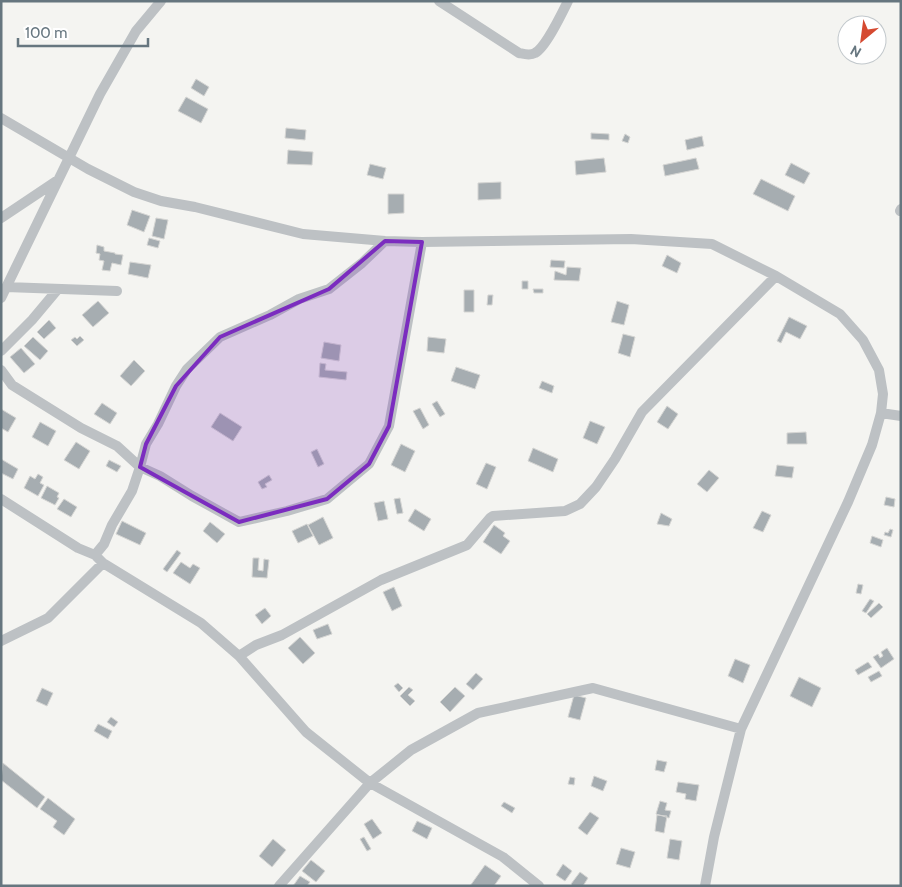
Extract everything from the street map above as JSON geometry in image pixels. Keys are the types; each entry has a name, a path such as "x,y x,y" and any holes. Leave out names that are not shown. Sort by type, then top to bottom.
{"street":[{"path":"1,298 100,94 136,31 161,1"},
{"path":"439,1 519,53 528,55 535,53 544,43 559,20 568,1"},
{"path":"1,118 88,169 134,192 161,201 195,207 303,234 385,241 631,239 712,244 776,276 840,314 863,340 880,370 883,394 880,413 872,444 848,502 741,730 714,837 705,886"},
{"path":"1,218 59,179"},
{"path":"95,555 104,544 132,490 146,444 187,369 220,337 270,315 299,299 329,289 362,263 385,241"},
{"path":"1,370 12,385 81,428 117,446 140,467 160,476 240,522 327,499 369,464 389,426 422,242"},
{"path":"239,656 256,645 282,635 382,580 467,545 490,518 494,516 565,511 580,504 596,487 615,459 642,412 776,276"},
{"path":"6,288 117,291"},
{"path":"1,351 32,320 58,289"},
{"path":"880,413 901,416"},
{"path":"1,499 78,548 95,555 103,563 201,623 239,656 306,732 370,783 503,857 539,886"},
{"path":"1,641 48,618 103,563"},
{"path":"280,886 370,783 412,750 478,713 593,688 741,730"}],"highlighted area":[{"path":"385,241 422,242 389,426 369,464 327,499 239,522 140,467 146,444 176,386 220,337 329,289"}],"building":[{"path":"196,79 209,87 204,96 191,88"},
{"path":"186,97 208,109 201,123 178,111"},
{"path":"286,128 306,130 305,140 285,138"},
{"path":"591,133 609,134 609,140 591,139"},
{"path":"625,134 630,137 628,143 622,141"},
{"path":"702,136 704,146 687,150 685,140"},
{"path":"288,150 313,152 312,165 287,164"},
{"path":"604,158 606,172 576,175 575,161"},
{"path":"696,158 699,169 665,176 663,165"},
{"path":"791,163 810,173 804,184 785,175"},
{"path":"370,164 386,168 383,179 367,175"},
{"path":"761,179 795,196 788,211 753,194"},
{"path":"501,182 501,199 478,200 478,183"},
{"path":"388,194 404,194 404,213 388,214"},
{"path":"132,210 150,216 144,232 127,225"},
{"path":"156,218 168,220 164,239 152,236"},
{"path":"149,238 160,241 158,248 147,245"},
{"path":"97,245 104,247 104,251 123,255 121,265 112,263 110,271 102,270 104,261 99,260 100,254 96,253"},
{"path":"667,255 681,263 677,273 662,266"},
{"path":"551,260 565,261 564,268 550,267"},
{"path":"130,262 151,265 148,278 128,274"},
{"path":"567,267 581,268 579,281 554,280 555,271 566,275"},
{"path":"522,281 528,281 528,289 522,289"},
{"path":"533,289 543,289 543,293 534,293"},
{"path":"464,290 474,290 474,312 464,312"},
{"path":"488,295 493,295 492,305 487,305"},
{"path":"98,301 109,313 93,327 82,315"},
{"path":"617,301 629,305 624,325 611,322"},
{"path":"789,317 807,326 800,339 786,332 781,343 777,341"},
{"path":"49,320 56,328 44,339 37,332"},
{"path":"623,334 635,337 630,357 618,353"},
{"path":"80,336 84,340 77,346 71,340 75,337 77,339"},
{"path":"33,337 48,351 40,360 24,346"},
{"path":"428,337 446,339 444,353 427,351"},
{"path":"324,342 341,345 339,361 321,358"},
{"path":"21,348 35,364 24,373 10,357"},
{"path":"134,360 145,371 131,386 120,376"},
{"path":"320,363 326,364 325,370 347,372 346,380 319,377"},
{"path":"456,367 480,375 475,389 451,381"},
{"path":"542,381 554,386 552,393 539,388"},
{"path":"437,401 445,414 440,417 432,404"},
{"path":"102,403 117,413 110,424 94,414"},
{"path":"667,406 678,414 668,429 657,422"},
{"path":"420,408 429,425 423,429 413,411"},
{"path":"1,409 16,418 8,432 1,428"},
{"path":"220,413 242,427 233,441 211,427"},
{"path":"590,421 605,427 597,444 583,438"},
{"path":"40,422 56,431 48,446 32,437"},
{"path":"806,432 807,444 787,444 787,433"},
{"path":"76,442 90,451 79,469 64,460"},
{"path":"401,444 415,451 405,472 391,465"},
{"path":"533,448 558,459 553,472 528,461"},
{"path":"317,449 324,464 318,467 311,452"},
{"path":"1,459 18,469 13,479 1,473"},
{"path":"109,460 121,466 117,472 106,466"},
{"path":"486,463 496,467 487,489 476,484"},
{"path":"777,465 794,467 792,478 775,476"},
{"path":"709,470 719,478 707,492 697,484"},
{"path":"38,474 43,477 40,483 44,485 38,496 24,488 30,476 35,479"},
{"path":"269,475 272,480 265,484 267,487 262,489 258,482"},
{"path":"47,486 59,493 57,497 59,498 55,505 41,498"},
{"path":"886,497 895,499 894,507 884,505"},
{"path":"400,498 403,513 397,514 394,499"},
{"path":"64,499 77,507 71,517 57,509"},
{"path":"384,501 388,519 378,521 374,503"},
{"path":"415,509 431,519 424,531 408,521"},
{"path":"762,511 771,515 763,532 753,528"},
{"path":"661,513 672,519 669,526 657,524"},
{"path":"323,517 333,538 319,545 308,525"},
{"path":"122,521 146,533 140,545 116,534"},
{"path":"210,522 225,534 217,543 203,531"},
{"path":"307,524 313,536 298,543 292,531"},
{"path":"494,525 505,533 503,536 510,541 501,554 483,542"},
{"path":"890,529 893,530 891,537 884,535 885,532 888,533"},
{"path":"872,536 883,540 881,547 870,543"},
{"path":"177,550 181,553 167,572 163,569"},
{"path":"253,558 259,558 258,570 263,571 264,559 269,560 267,578 252,577"},
{"path":"181,562 190,568 193,564 200,568 190,584 173,573"},
{"path":"858,584 863,585 861,594 856,593"},
{"path":"394,587 402,606 392,611 383,592"},
{"path":"870,599 874,601 866,613 862,611"},
{"path":"879,603 883,607 871,618 867,614"},
{"path":"265,608 271,616 262,624 255,615"},
{"path":"328,624 332,634 317,639 313,630"},
{"path":"300,637 315,653 303,664 288,648"},
{"path":"887,648 894,659 881,668 873,657 878,654 880,658 883,656 881,652"},
{"path":"735,659 750,665 743,683 728,676"},
{"path":"868,662 872,667 858,675 855,670"},
{"path":"879,671 882,676 871,682 868,677"},
{"path":"476,673 483,679 473,690 466,684"},
{"path":"799,677 821,688 812,707 790,696"},
{"path":"398,683 403,688 399,692 394,686"},
{"path":"409,687 413,690 408,695 415,701 410,706 400,696"},
{"path":"455,687 465,696 450,712 440,702"},
{"path":"42,688 53,693 47,706 36,701"},
{"path":"574,695 586,698 580,720 568,717"},
{"path":"111,717 118,722 114,727 107,722"},
{"path":"98,724 112,731 108,739 94,731"},
{"path":"657,760 667,762 664,772 655,770"},
{"path":"3,763 45,797 37,808 1,780"},
{"path":"594,776 607,781 603,791 591,786"},
{"path":"570,777 575,778 574,785 568,784"},
{"path":"678,782 699,785 696,801 685,799 686,794 676,792"},
{"path":"48,798 75,819 64,835 53,827 57,821 40,809"},
{"path":"660,801 667,803 665,810 671,811 669,818 656,814"},
{"path":"504,802 515,808 512,813 501,806"},
{"path":"590,812 599,818 587,835 578,828"},
{"path":"657,815 667,816 664,833 655,831"},
{"path":"372,819 382,833 373,839 364,824"},
{"path":"417,821 432,828 427,839 412,831"},
{"path":"364,837 371,849 367,851 360,839"},
{"path":"273,839 286,850 272,867 259,856"},
{"path":"670,839 682,841 679,860 667,858"},
{"path":"621,848 635,852 630,868 616,864"},
{"path":"311,860 325,871 316,882 302,871"},
{"path":"563,864 572,871 565,881 556,875"},
{"path":"485,865 501,876 494,886 470,886"},
{"path":"580,872 588,878 583,886 573,886 571,884"},
{"path":"300,876 310,882 307,886 293,886"}]}
